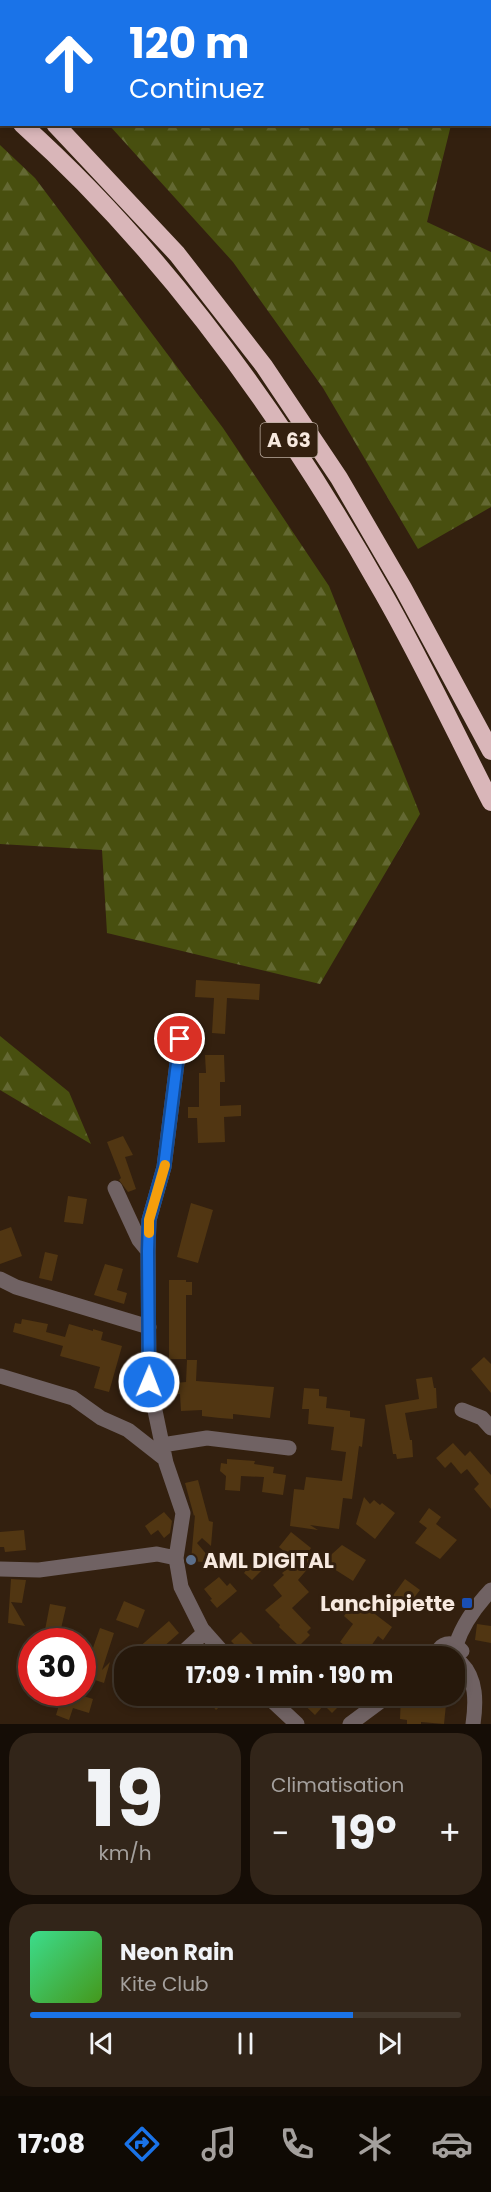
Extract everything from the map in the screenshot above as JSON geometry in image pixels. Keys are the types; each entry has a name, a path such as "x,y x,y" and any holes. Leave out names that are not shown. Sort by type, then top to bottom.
{"highway":[{"name":"A 63","path":"24,126 161,266 254,389 324,492 384,594 491,802"},
{"name":"A 63","path":"57,126 177,254 264,366 339,478 403,588 491,751"}],"street":[{"path":"180,1039 164,1167 149,1220 149,1382 163,1452 183,1513 176,1558 181,1587 205,1632 217,1646"},
{"path":"115,1188 139,1240 148,1251"},
{"path":"0,1279 16,1287 149,1327"},
{"path":"0,1376 73,1398 101,1418 128,1430 163,1452 207,1438 289,1448"},
{"path":"462,1410 482,1418 491,1428"},
{"path":"0,1569 39,1570 157,1554 176,1558"},
{"path":"442,1646 456,1645 461,1630 491,1590"},
{"path":"190,1646 205,1632"},
{"path":"465,1668 475,1691 474,1724"},
{"path":"278,1706 297,1724"},
{"path":"350,1724 374,1706"}],"green space":[{"path":"110,126 451,126 427,222 491,252 491,507 418,549 323,388 233,262"},
{"path":"0,145 35,178 223,428 329,586 420,814 320,984 107,933 102,850 0,844"},
{"path":"0,1036 69,1092 91,1144 0,1090"}],"building":[{"path":"196,980 260,984 259,1000 227,998 225,1034 212,1033 214,998 195,997"},
{"path":"205,1055 224,1055 225,1082 220,1082 220,1106 241,1105 241,1116 224,1117 225,1142 198,1143 197,1118 188,1118 188,1107 199,1107 199,1073 206,1073"},
{"path":"123,1136 133,1155 125,1157 136,1189 128,1192 119,1180 121,1178 107,1142"},
{"path":"68,1196 87,1199 83,1224 64,1222"},
{"path":"191,1203 213,1210 198,1263 177,1257"},
{"path":"11,1227 22,1256 0,1264 0,1231"},
{"path":"45,1252 58,1255 52,1281 39,1278"},
{"path":"105,1264 123,1269 117,1290 127,1293 124,1304 94,1295"},
{"path":"169,1280 192,1282 192,1295 186,1295 186,1359 169,1359"},
{"path":"22,1319 48,1324 46,1332 65,1337 69,1324 93,1331 93,1329 103,1332 101,1340 122,1346 109,1392 94,1388 100,1367 60,1356 63,1346 13,1332 15,1323 21,1324"},
{"path":"484,1357 491,1364 491,1393 471,1369"},
{"path":"187,1360 197,1360 196,1381 274,1387 270,1418 233,1414 233,1419 220,1418 202,1416 202,1410 181,1411 180,1394 176,1394 175,1383 186,1382"},
{"path":"432,1377 434,1388 436,1388 437,1408 405,1413 410,1440 412,1440 413,1457 397,1459 396,1454 393,1454 385,1405 419,1399 416,1379"},
{"path":"304,1388 319,1389 319,1396 327,1397 326,1408 350,1411 350,1417 365,1419 352,1499 343,1498 339,1529 310,1525 318,1530 290,1526 294,1489 304,1490 306,1477 342,1481 346,1452 331,1450 334,1427 308,1424 309,1409 302,1409"},
{"path":"453,1443 465,1456 470,1451 491,1475 491,1509 474,1489 479,1484 467,1469 461,1474 451,1462 445,1468 436,1458"},
{"path":"227,1459 255,1461 254,1464 274,1467 273,1473 286,1475 283,1495 262,1492 264,1477 241,1476 240,1491 225,1490 226,1476 220,1471 221,1463 227,1464"},
{"path":"198,1480 209,1521 213,1522 211,1546 202,1538 197,1543 214,1563 191,1561 195,1515 185,1483"},
{"path":"364,1497 370,1504 374,1500 395,1513 375,1539 356,1524"},
{"path":"429,1508 441,1517 436,1524 457,1540 440,1559 415,1543 427,1528 419,1522"},
{"path":"164,1512 172,1521 170,1533 164,1538 158,1530 151,1535 145,1526"},
{"path":"24,1530 26,1550 5,1552 4,1547 0,1547 0,1532"},
{"path":"291,1532 311,1548 308,1553 316,1559 298,1580 309,1592 292,1608 311,1628 307,1632 310,1635 299,1646 265,1610 282,1596 273,1585 284,1575 282,1573 297,1562 279,1547"},
{"path":"342,1545 366,1560 353,1581 323,1562"},
{"path":"260,1552 266,1558 266,1566 252,1580 244,1573"},
{"path":"219,1577 227,1586 230,1583 237,1591 217,1608 204,1589"},
{"path":"11,1579 26,1580 22,1603 11,1602 25,1626 8,1623"},
{"path":"405,1579 420,1590 407,1607 404,1605 401,1610 389,1601"},
{"path":"124,1601 145,1610 138,1628 116,1620"},
{"path":"50,1604 66,1607 61,1628 45,1628"},
{"path":"363,1605 392,1627 383,1640 378,1636 371,1646 345,1646 340,1642 353,1624 344,1616 350,1608 357,1614"},
{"path":"169,1621 179,1633 164,1646 140,1646"},
{"path":"477,1624 491,1626 491,1643 475,1640"},
{"path":"100,1628 114,1633 102,1670 110,1662 104,1683 96,1680 96,1639"},
{"path":"241,1632 255,1646 236,1646 231,1641"},
{"path":"59,1706 91,1706 89,1713 73,1708 69,1720 56,1715"},
{"path":"306,1706 323,1706 315,1715"},
{"path":"325,1706 339,1706 332,1713"},
{"path":"401,1706 446,1706 444,1724 421,1722 421,1724 407,1724 407,1720 400,1719"}],"slow traffic":[{"path":"149,1233 149,1220 165,1165"}],"place":[{"name":"AML DIGITAL","path":"191,1560"},
{"name":"Lanchipiette","path":"467,1603"}],"route":[{"path":"149,1382 149,1220 164,1167 180,1039"}]}
